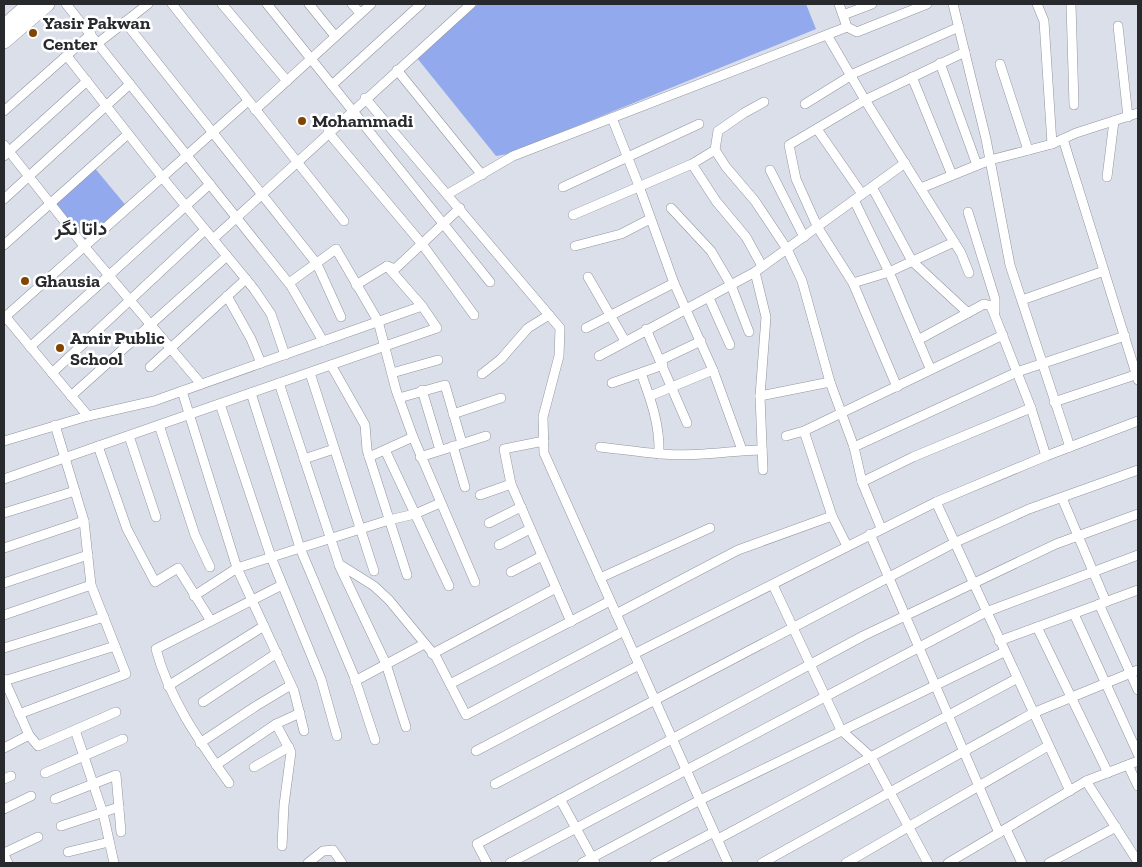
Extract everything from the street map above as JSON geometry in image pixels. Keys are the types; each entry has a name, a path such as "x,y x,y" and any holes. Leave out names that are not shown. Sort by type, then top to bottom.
{"main road":[{"path":"4,27 30,4"},
{"path":"4,41 47,4"}],"street":[{"path":"66,4 289,282 323,341"},
{"path":"98,43 148,4"},
{"path":"172,4 344,221"},
{"path":"222,4 287,81"},
{"path":"267,4 445,223 490,282"},
{"path":"309,4 335,36"},
{"path":"352,4 360,13"},
{"path":"255,110 371,4"},
{"path":"332,85 421,4"},
{"path":"213,239 262,196 296,161 365,98 471,4"},
{"path":"839,4 847,27 857,32 928,4"},
{"path":"843,15 872,4"},
{"path":"953,4 990,160 1010,265 1070,447"},
{"path":"1037,4 1044,21 1052,144"},
{"path":"1071,4 1074,105"},
{"path":"125,22 211,133 317,264 341,317"},
{"path":"1118,26 1128,117"},
{"path":"448,194 513,156 847,27"},
{"path":"805,104 851,76 959,27"},
{"path":"4,111 90,34"},
{"path":"827,35 865,100 954,242 969,273"},
{"path":"896,387 853,283 818,228 796,179 789,145 865,100 965,52"},
{"path":"67,56 162,177 246,279 271,314 285,355"},
{"path":"940,63 977,165"},
{"path":"1000,64 1028,150"},
{"path":"397,70 482,175"},
{"path":"912,77 952,175"},
{"path":"87,81 5,151 29,176 84,246 201,384"},
{"path":"4,199 130,84"},
{"path":"365,98 560,328 559,356 543,417 544,453 728,863"},
{"path":"88,416 4,316 248,100"},
{"path":"764,102 744,113 718,132 715,150 755,201 787,249 802,281 830,382 854,447 862,482 880,528"},
{"path":"921,188 990,160 1052,144 1138,113"},
{"path":"612,118 674,283 713,370 742,450"},
{"path":"1107,177 1114,121"},
{"path":"563,187 699,124"},
{"path":"817,129 862,194"},
{"path":"328,132 422,244 474,315"},
{"path":"4,245 128,134"},
{"path":"1054,402 1138,376 1063,139"},
{"path":"573,215 692,164 715,150"},
{"path":"599,356 709,298 759,269 905,163"},
{"path":"692,164 716,201 746,236 759,269 766,317 760,396 763,470"},
{"path":"770,170 804,237"},
{"path":"30,346 210,184"},
{"path":"872,187 912,262 968,313"},
{"path":"854,200 889,272 930,368"},
{"path":"386,266 395,269 460,208"},
{"path":"670,208 711,251 731,285 749,332"},
{"path":"968,212 995,299 994,314"},
{"path":"575,246 621,234 650,219"},
{"path":"52,373 205,230"},
{"path":"853,283 889,272 954,242"},
{"path":"289,282 336,249 378,322 412,437 476,582"},
{"path":"71,396 226,256"},
{"path":"356,285 386,266"},
{"path":"4,479 437,328 422,306 386,266"},
{"path":"1022,300 1104,271"},
{"path":"588,277 625,342"},
{"path":"150,367 246,279"},
{"path":"586,328 674,283"},
{"path":"227,296 251,339 261,363"},
{"path":"709,298 730,345"},
{"path":"918,340 984,304 991,306 1017,372 1046,456"},
{"path":"6,437 154,401 422,306"},
{"path":"482,374 501,359 528,328 549,315"},
{"path":"646,330 687,422"},
{"path":"786,436 804,431 896,387 930,368 1003,335"},
{"path":"854,447 1017,372 1124,336"},
{"path":"612,383 641,373 701,341"},
{"path":"392,373 438,360"},
{"path":"331,365 365,425 370,457 407,575"},
{"path":"650,396 713,370"},
{"path":"310,373 374,571"},
{"path":"641,373 656,418 659,454"},
{"path":"760,396 830,382"},
{"path":"279,383 339,564 386,664 406,728"},
{"path":"399,398 445,385 454,414 465,487"},
{"path":"422,390 440,450"},
{"path":"182,392 237,568 291,685 304,731"},
{"path":"251,393 300,548 355,681 375,740"},
{"path":"454,414 501,398"},
{"path":"220,404 271,557 321,679 337,736"},
{"path":"862,482 914,457 1030,408"},
{"path":"634,654 773,585 880,528 936,502 1046,456 1138,421"},
{"path":"19,714 126,674 91,585 84,520 55,425"},
{"path":"159,425 195,535 210,567"},
{"path":"804,431 832,516 847,546"},
{"path":"129,436 156,517"},
{"path":"420,456 486,436"},
{"path":"370,457 412,437"},
{"path":"544,441 504,449 511,484 571,622"},
{"path":"98,446 127,529 155,582 178,568 211,621"},
{"path":"600,447 659,454 704,454 762,450"},
{"path":"304,459 334,449"},
{"path":"385,450 449,586"},
{"path":"495,784 954,543 1029,509 1138,470"},
{"path":"480,495 511,484"},
{"path":"4,513 75,491"},
{"path":"1062,498 1093,572 1103,603 1134,672 1138,690"},
{"path":"936,502 1016,679 1070,791"},
{"path":"194,596 237,568 389,520 415,514 440,503"},
{"path":"489,523 521,507"},
{"path":"487,863 477,844 560,799 810,665 906,616 1056,544 1138,514"},
{"path":"616,614 738,550 832,516"},
{"path":"4,548 84,520"},
{"path":"600,578 710,528"},
{"path":"499,545 530,529"},
{"path":"870,534 979,786 1002,831 1022,863"},
{"path":"4,583 88,554"},
{"path":"510,863 686,768 986,612 1138,555"},
{"path":"511,572 542,556"},
{"path":"339,564 374,586 389,600 432,654 466,715 624,631"},
{"path":"4,615 91,585"},
{"path":"229,783 200,743 168,686 156,649 282,585"},
{"path":"773,585 841,730 871,757 928,863"},
{"path":"432,654 556,588"},
{"path":"999,641 1103,603 1137,594"},
{"path":"450,684 610,601"},
{"path":"1074,614 1138,754"},
{"path":"4,648 104,617"},
{"path":"168,686 264,626"},
{"path":"1037,627 1108,773"},
{"path":"355,681 424,644"},
{"path":"115,646 4,681 29,735 38,746 116,712"},
{"path":"582,863 593,861 700,800 1004,652"},
{"path":"203,702 277,653"},
{"path":"476,751 639,665"},
{"path":"762,863 1033,713 1134,672"},
{"path":"654,863 716,835 871,757 1016,679"},
{"path":"200,743 291,685"},
{"path":"216,765 276,724 300,713"},
{"path":"276,724 292,752 284,805 282,846"},
{"path":"75,730 103,813 114,863"},
{"path":"4,748 29,735"},
{"path":"45,773 123,739"},
{"path":"846,863 1048,746"},
{"path":"254,767 289,747"},
{"path":"948,863 1086,781 1138,760"},
{"path":"1128,765 1138,786"},
{"path":"55,799 116,775 121,832"},
{"path":"1086,781 1116,827 1135,849 1138,862 1134,863"},
{"path":"4,809 31,796"},
{"path":"560,799 593,861"},
{"path":"61,826 119,807"},
{"path":"1048,863 1116,827"},
{"path":"8,863 4,854 38,837"},
{"path":"68,852 110,842"},
{"path":"308,863 323,851 332,850 342,863"}],"shaded area":[{"path":"478,4 806,4 816,29 508,154 496,156 417,58"},
{"path":"93,166 128,208 84,246 50,204"}],"place":[{"name":"Yasir Pakwan Center","path":"33,33"},
{"name":"Mohammadi","path":"302,121"},
{"name":"Ghausia","path":"25,281"},
{"name":"Amir Public School","path":"60,348"}],"district":[{"name":"داتا نگر","path":"81,228"}]}
